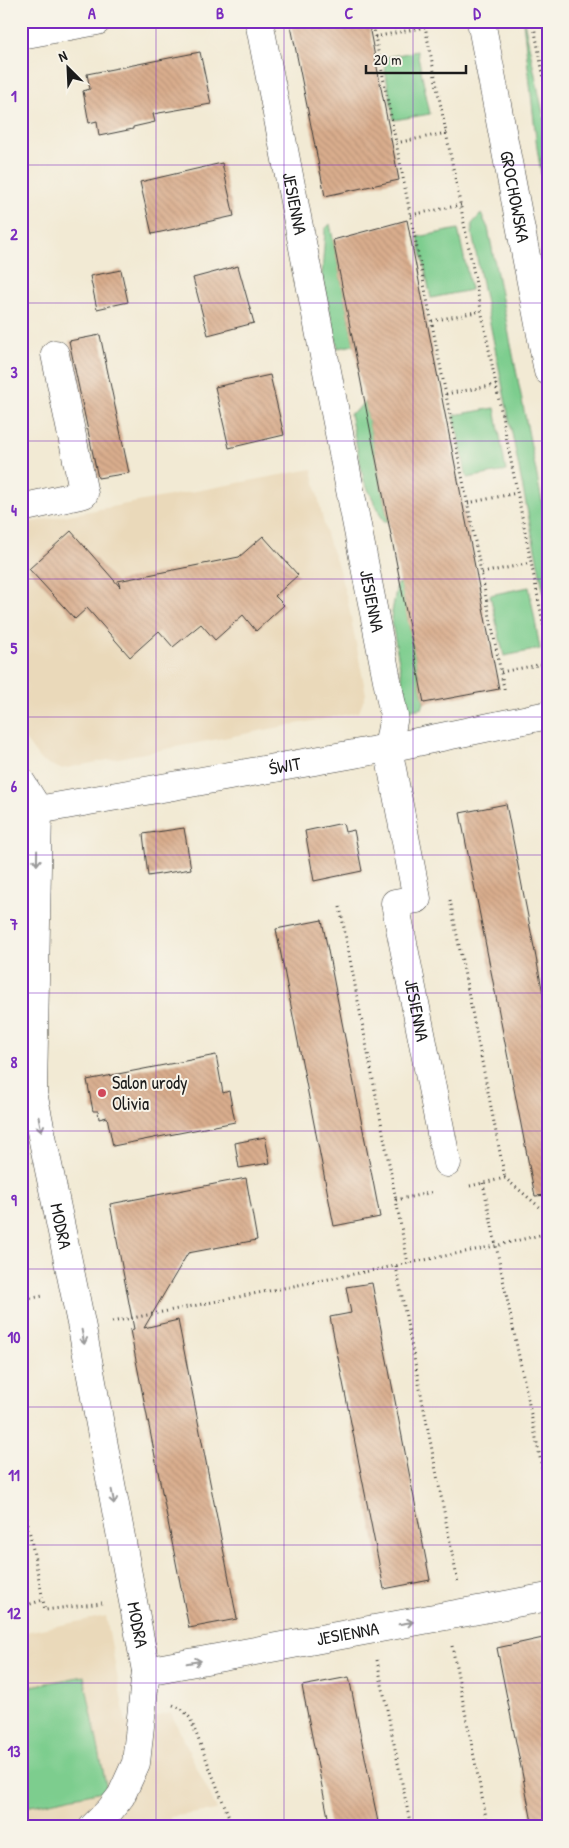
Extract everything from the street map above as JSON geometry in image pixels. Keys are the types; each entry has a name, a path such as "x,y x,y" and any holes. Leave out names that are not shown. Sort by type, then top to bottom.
{"street":[{"path":"21,35 97,21"},
{"name":"JESIENNA","path":"259,21 394,716 388,748 417,899 394,903 446,1163"},
{"name":"GROCHOWSKA","path":"481,21 548,371"},
{"path":"21,508 84,494 55,354"},
{"name":"ŚWIT","path":"30,811 388,748 548,715"},
{"path":"21,782 30,811"},
{"name":"MODRA","path":"30,811 33,1093 82,1328 132,1599 145,1684 136,1763 132,1775 124,1791 110,1810 93,1827"},
{"name":"JESIENNA","path":"145,1684 371,1630 548,1597"}],"path":[{"path":"372,21 506,700"},
{"path":"424,21 548,648"},
{"path":"533,21 548,100"},
{"path":"375,37 426,27"},
{"path":"396,143 446,134"},
{"path":"411,215 461,205"},
{"path":"432,321 481,311"},
{"path":"446,394 496,385"},
{"path":"468,502 517,493"},
{"path":"482,573 531,563"},
{"path":"501,672 548,663"},
{"path":"450,898 506,1178 548,1214"},
{"path":"340,907 408,1264"},
{"path":"467,1186 506,1178"},
{"path":"483,1183 548,1496"},
{"path":"396,1200 442,1191"},
{"path":"82,1328 408,1264 548,1233"},
{"path":"396,1266 455,1614 488,1827"},
{"path":"21,1489 45,1610 132,1599"},
{"path":"21,1607 43,1600"},
{"path":"371,1630 411,1827"},
{"path":"145,1684 186,1713 233,1827"}],"shaded area":[{"path":"312,469 327,538 337,563 348,603 366,694 359,712 61,769 41,761 21,734 21,524"},
{"path":"106,1616 126,1723 171,1713 217,1810 170,1817 172,1827 21,1827 21,1633"}],"green space":[{"path":"523,21 548,138 548,158 541,159 548,193 548,215 537,148"},
{"path":"417,51 430,114 394,120 383,58"},
{"path":"481,214 488,228 548,532 548,614 472,233 472,224"},
{"path":"330,224 354,345 338,348 322,276 325,229"},
{"path":"458,229 471,290 431,298 418,237"},
{"path":"365,401 388,521 384,522 364,481 350,414 357,410"},
{"path":"495,408 506,471 467,478 454,415"},
{"path":"401,583 424,703 422,708 408,711 391,618 397,584"},
{"path":"529,587 540,649 504,656 490,595"},
{"path":"84,1676 107,1790 21,1808 21,1688"}],"building":[{"path":"290,21 368,21 399,180 325,196"},
{"path":"200,52 211,104 153,114 155,122 99,136 97,121 89,123 83,91 90,89 87,74"},
{"path":"222,163 234,216 152,234 140,182"},
{"path":"407,220 499,689 424,703 333,240"},
{"path":"238,266 254,323 208,335 193,278"},
{"path":"121,270 128,302 97,309 90,276"},
{"path":"100,335 129,473 98,478 69,341"},
{"path":"270,375 284,435 229,448 215,387"},
{"path":"71,531 120,587 118,581 239,557 263,536 298,575 275,596 284,605 256,631 243,615 215,640 201,624 173,647 159,631 130,657 87,608 75,619 29,569"},
{"path":"506,804 548,1019 548,1195 535,1196 460,813"},
{"path":"343,823 345,832 354,830 362,871 314,881 305,831"},
{"path":"184,828 191,869 148,876 143,834"},
{"path":"322,920 380,1217 334,1226 276,929"},
{"path":"216,1055 223,1093 229,1091 235,1122 113,1146 107,1117 99,1119 98,1111 93,1111 87,1080"},
{"path":"265,1137 270,1163 239,1168 235,1143"},
{"path":"246,1178 257,1240 188,1253 144,1328 178,1320 237,1619 189,1628 130,1330 134,1329 110,1204"},
{"path":"372,1283 430,1580 384,1589 330,1317 351,1313 346,1287"},
{"path":"543,1638 548,1660 548,1827 533,1827 497,1648"},
{"path":"349,1677 379,1827 330,1827 302,1686"}],"place":[{"name":"Salon urody Olivia","path":"102,1093"}]}
